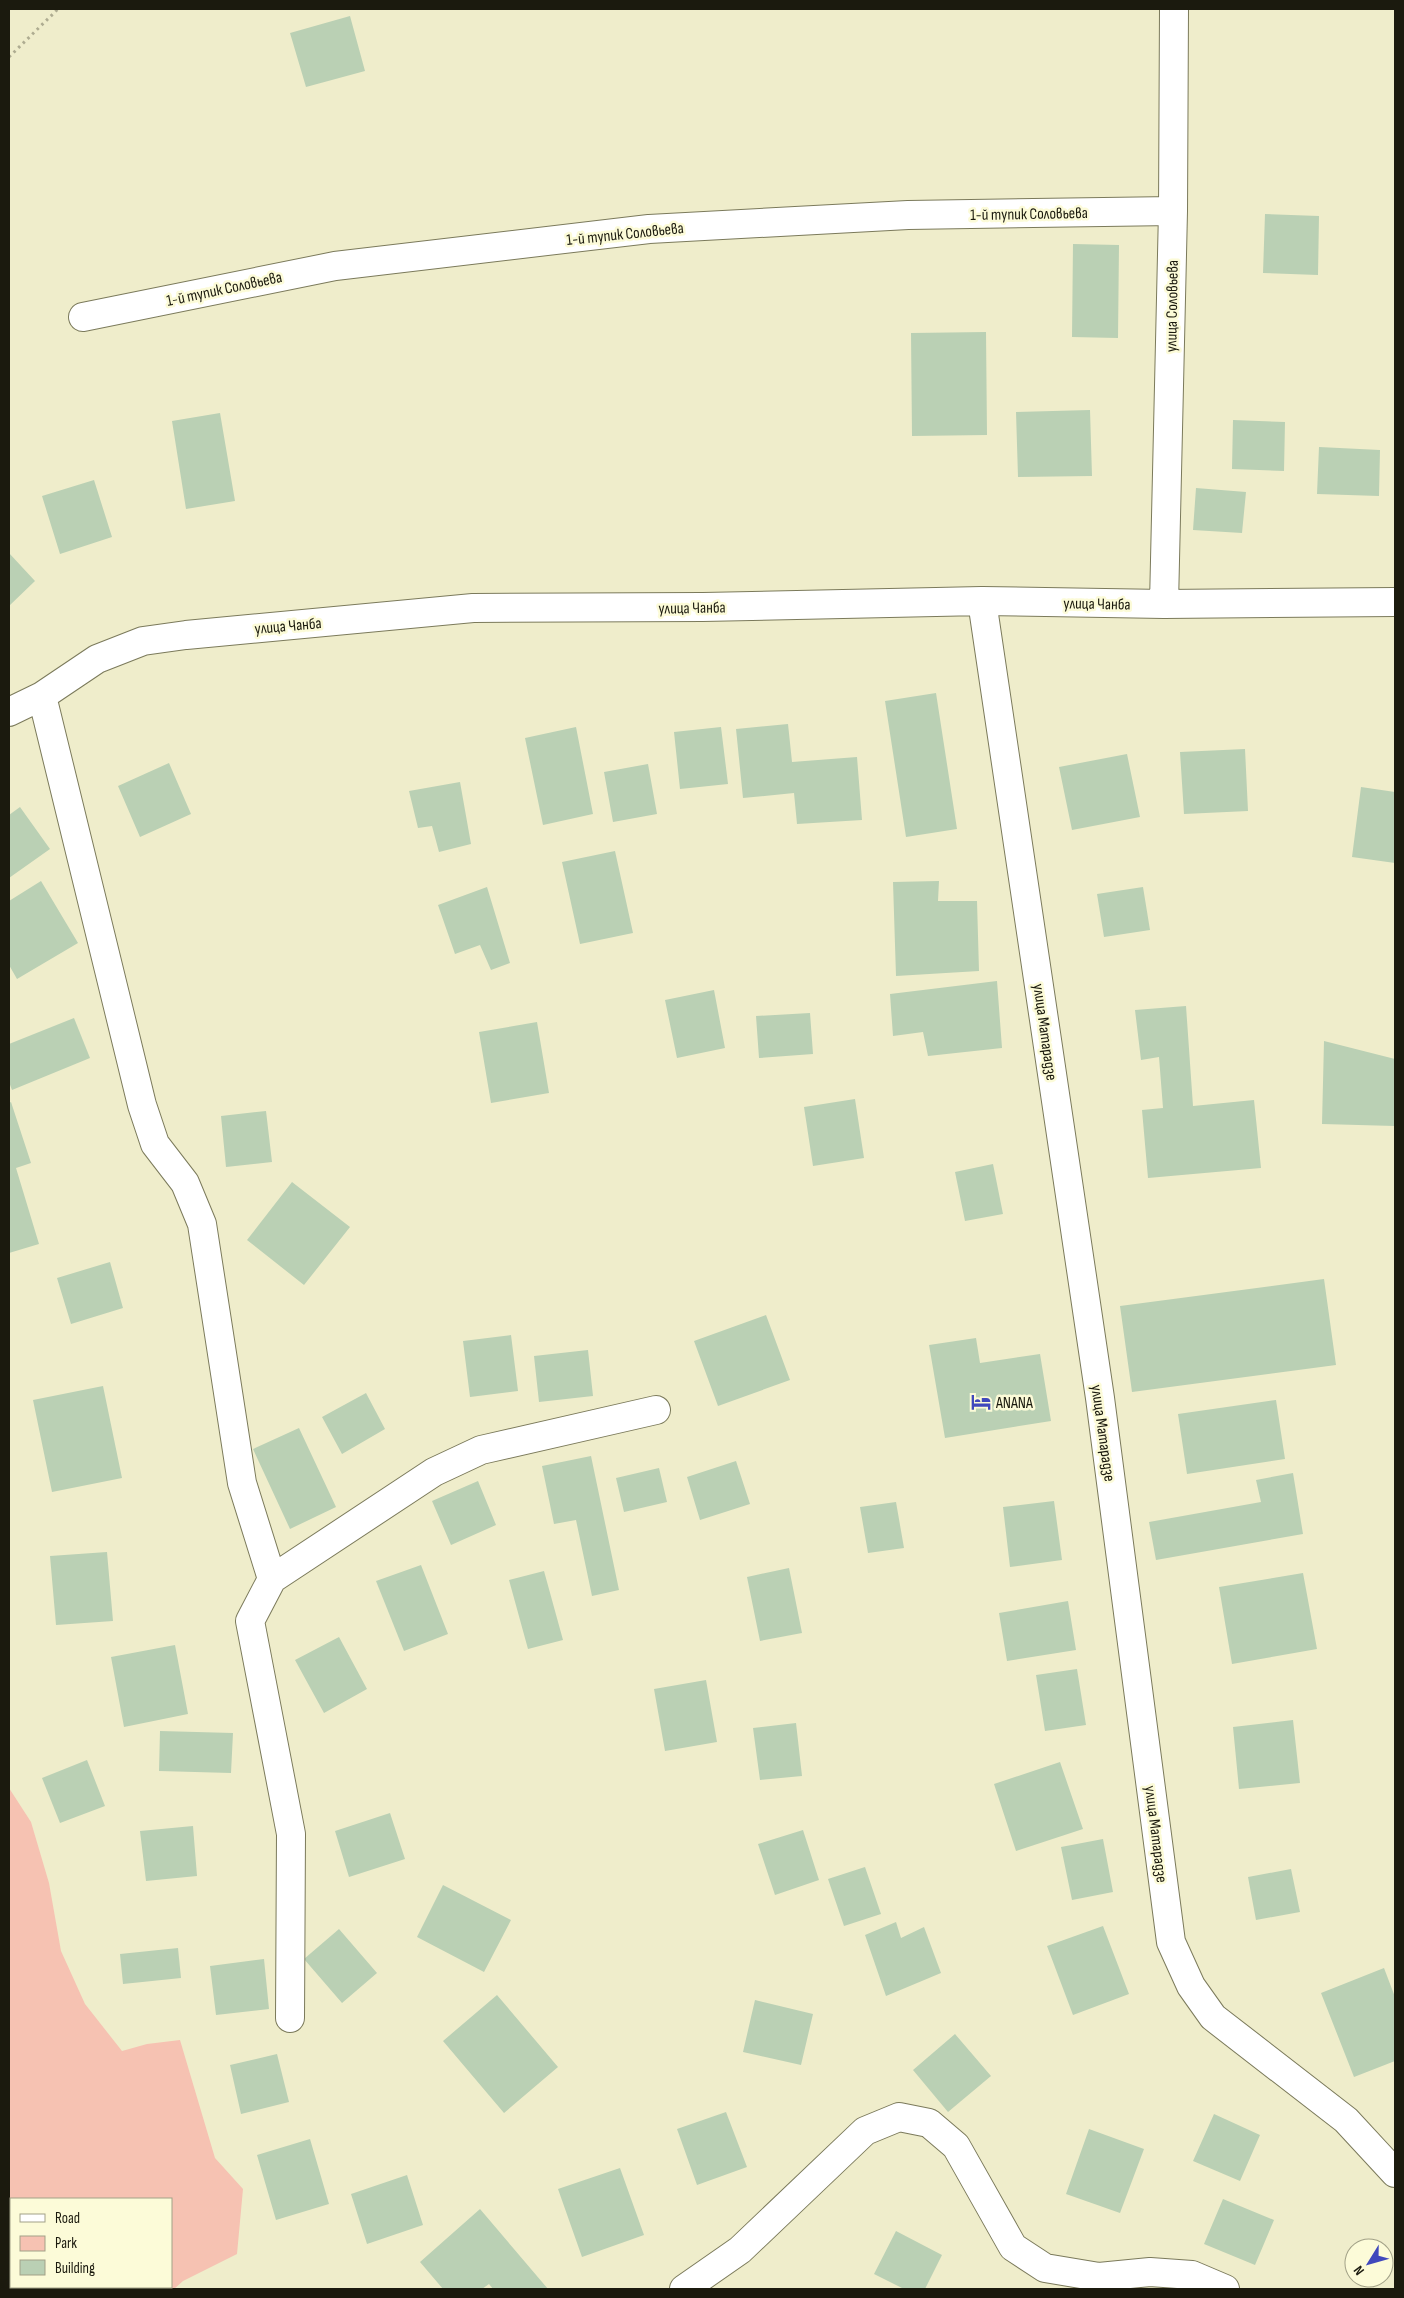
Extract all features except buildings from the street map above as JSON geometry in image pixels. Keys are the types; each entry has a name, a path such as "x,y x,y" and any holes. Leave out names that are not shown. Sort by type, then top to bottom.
{"street":[{"name":"улица Соловьева","path":"1164,604 1173,211 1174,9"},
{"name":"1-й тупик Соловьева","path":"83,317 336,266 649,229 908,215 1173,211"},
{"name":"улица Чанба","path":"9,712 42,696 97,659 143,641 186,635 473,608 703,607 982,601 1164,604 1395,602"},
{"name":"улица Матарадзе","path":"982,601 1099,1388 1171,1942 1191,1986 1213,2018 1346,2120 1395,2173"},
{"path":"42,696 142,1105 155,1144 185,1184 202,1224 242,1483 272,1580"},
{"path":"290,2018 291,1834 250,1621 272,1580 434,1472 481,1450 656,1410"},
{"path":"684,2289 740,2250 864,2131 899,2117 929,2123 956,2146 1013,2247 1045,2268 1099,2277 1150,2272 1192,2275 1224,2289"}],"path":[{"path":"9,56 58,9"}],"green space":[{"path":"9,1788 31,1822 49,1883 61,1951 85,2004 122,2051 147,2044 180,2040 215,2158 243,2189 237,2254 183,2281 174,2289 9,2289"}],"place":[{"name":"ANANA","path":"981,1402"}]}
